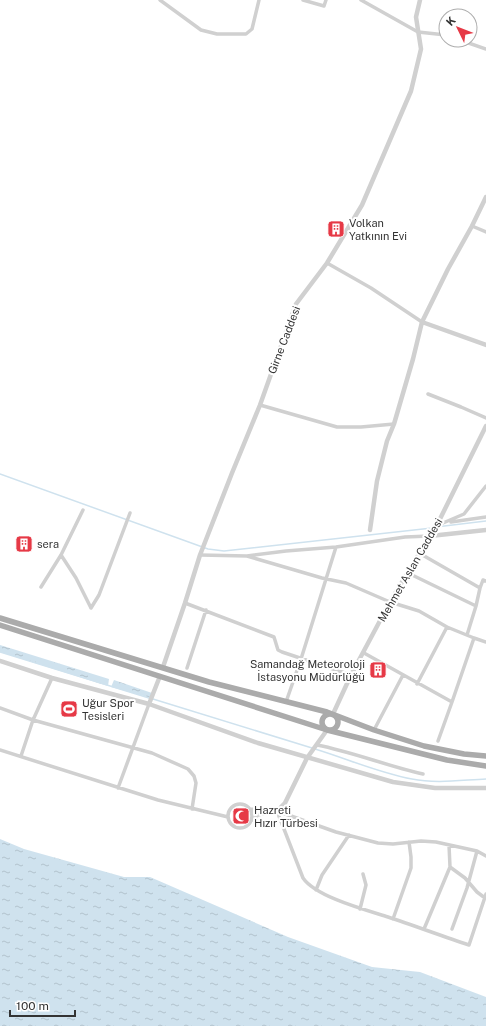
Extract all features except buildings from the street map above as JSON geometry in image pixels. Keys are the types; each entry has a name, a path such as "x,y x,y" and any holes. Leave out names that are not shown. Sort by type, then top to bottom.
{"main road":[{"path":"0,618 209,682 333,714 374,730 442,750 486,756"},
{"path":"0,625 326,730 447,760 486,766"},
{"path":"326,730 322,726 322,719 325,715 333,714"},
{"path":"326,730 334,729 337,725 337,718 333,714"}],"street":[{"path":"160,0 201,30 217,34 246,34 252,29 259,0"},
{"path":"303,0 324,6 326,0"},
{"path":"361,0 418,32 438,34"},
{"name":"Girne Caddesi","path":"163,667 200,555 260,405 296,304 327,263 362,205 411,91 421,49 416,17 420,0"},
{"path":"370,530 377,481 387,441 394,424 422,322 486,197"},
{"path":"472,226 486,232"},
{"path":"327,263 371,288 422,322 486,345"},
{"path":"428,394 486,418"},
{"path":"260,405 337,427 394,424"},
{"name":"Mehmet Aslan Caddesi","path":"333,714 390,602 438,523 486,426"},
{"path":"434,528 464,514 486,486"},
{"path":"41,587 61,555 84,510"},
{"path":"61,555 76,578 91,608 99,595 130,513"},
{"path":"446,522 486,517"},
{"path":"200,555 247,556 336,547 405,537 486,530"},
{"path":"286,702 336,547"},
{"path":"419,553 480,588"},
{"path":"247,556 346,584 390,602 419,611 448,627 486,642"},
{"path":"408,573 476,606"},
{"path":"467,635 480,588 483,580 486,581"},
{"path":"185,603 274,637 278,651 351,676"},
{"path":"186,668 206,610"},
{"path":"417,684 448,627"},
{"path":"438,741 474,638"},
{"path":"364,653 417,684 452,702"},
{"path":"0,661 52,678 149,704 258,743 393,782 435,788 486,788"},
{"path":"374,730 403,675"},
{"path":"118,788 160,676"},
{"path":"21,756 33,720 52,678"},
{"path":"0,708 33,720 152,753 191,771 196,783 192,809"},
{"path":"252,820 252,812 244,804 236,804 230,809 228,816 231,824 238,828 246,827 258,815 277,811 285,803 307,758 326,730"},
{"path":"316,744 423,774"},
{"path":"0,750 158,800 228,816"},
{"path":"250,809 277,811 336,832 378,843 393,844 421,841 449,845 486,856"},
{"path":"277,811 303,878 307,884 316,890 360,909 469,945 486,896 477,892 465,878 450,867"},
{"path":"316,890 322,875 349,835"},
{"path":"393,919 411,868 409,842"},
{"path":"424,929 450,867 449,845"},
{"path":"452,929 468,882 476,852"},
{"path":"360,909 366,885 363,874"}],"water":[{"path":"0,645 109,679 108,686 0,652"},
{"path":"114,680 152,693 151,698 111,687"},
{"path":"0,839 24,849 124,877 150,877 288,937 372,967 420,972 486,997 486,1026 0,1026"}],"waterway":[{"path":"0,474 208,549 224,551 432,528"},
{"path":"436,527 486,521"},
{"path":"0,652 149,698"},
{"path":"153,699 312,748"},
{"path":"315,749 376,770 412,779 440,781 486,779"}],"place":[{"name":"Volkan Yatkının Evi","path":"336,229"},
{"name":"sera","path":"24,544"},
{"name":"Samandağ Meteoroloji İstasyonu Müdürlüğü","path":"378,670"},
{"name":"Uğur Spor Tesisleri","path":"69,709"},
{"name":"Hazreti Hızır Türbesi","path":"241,816"}]}
